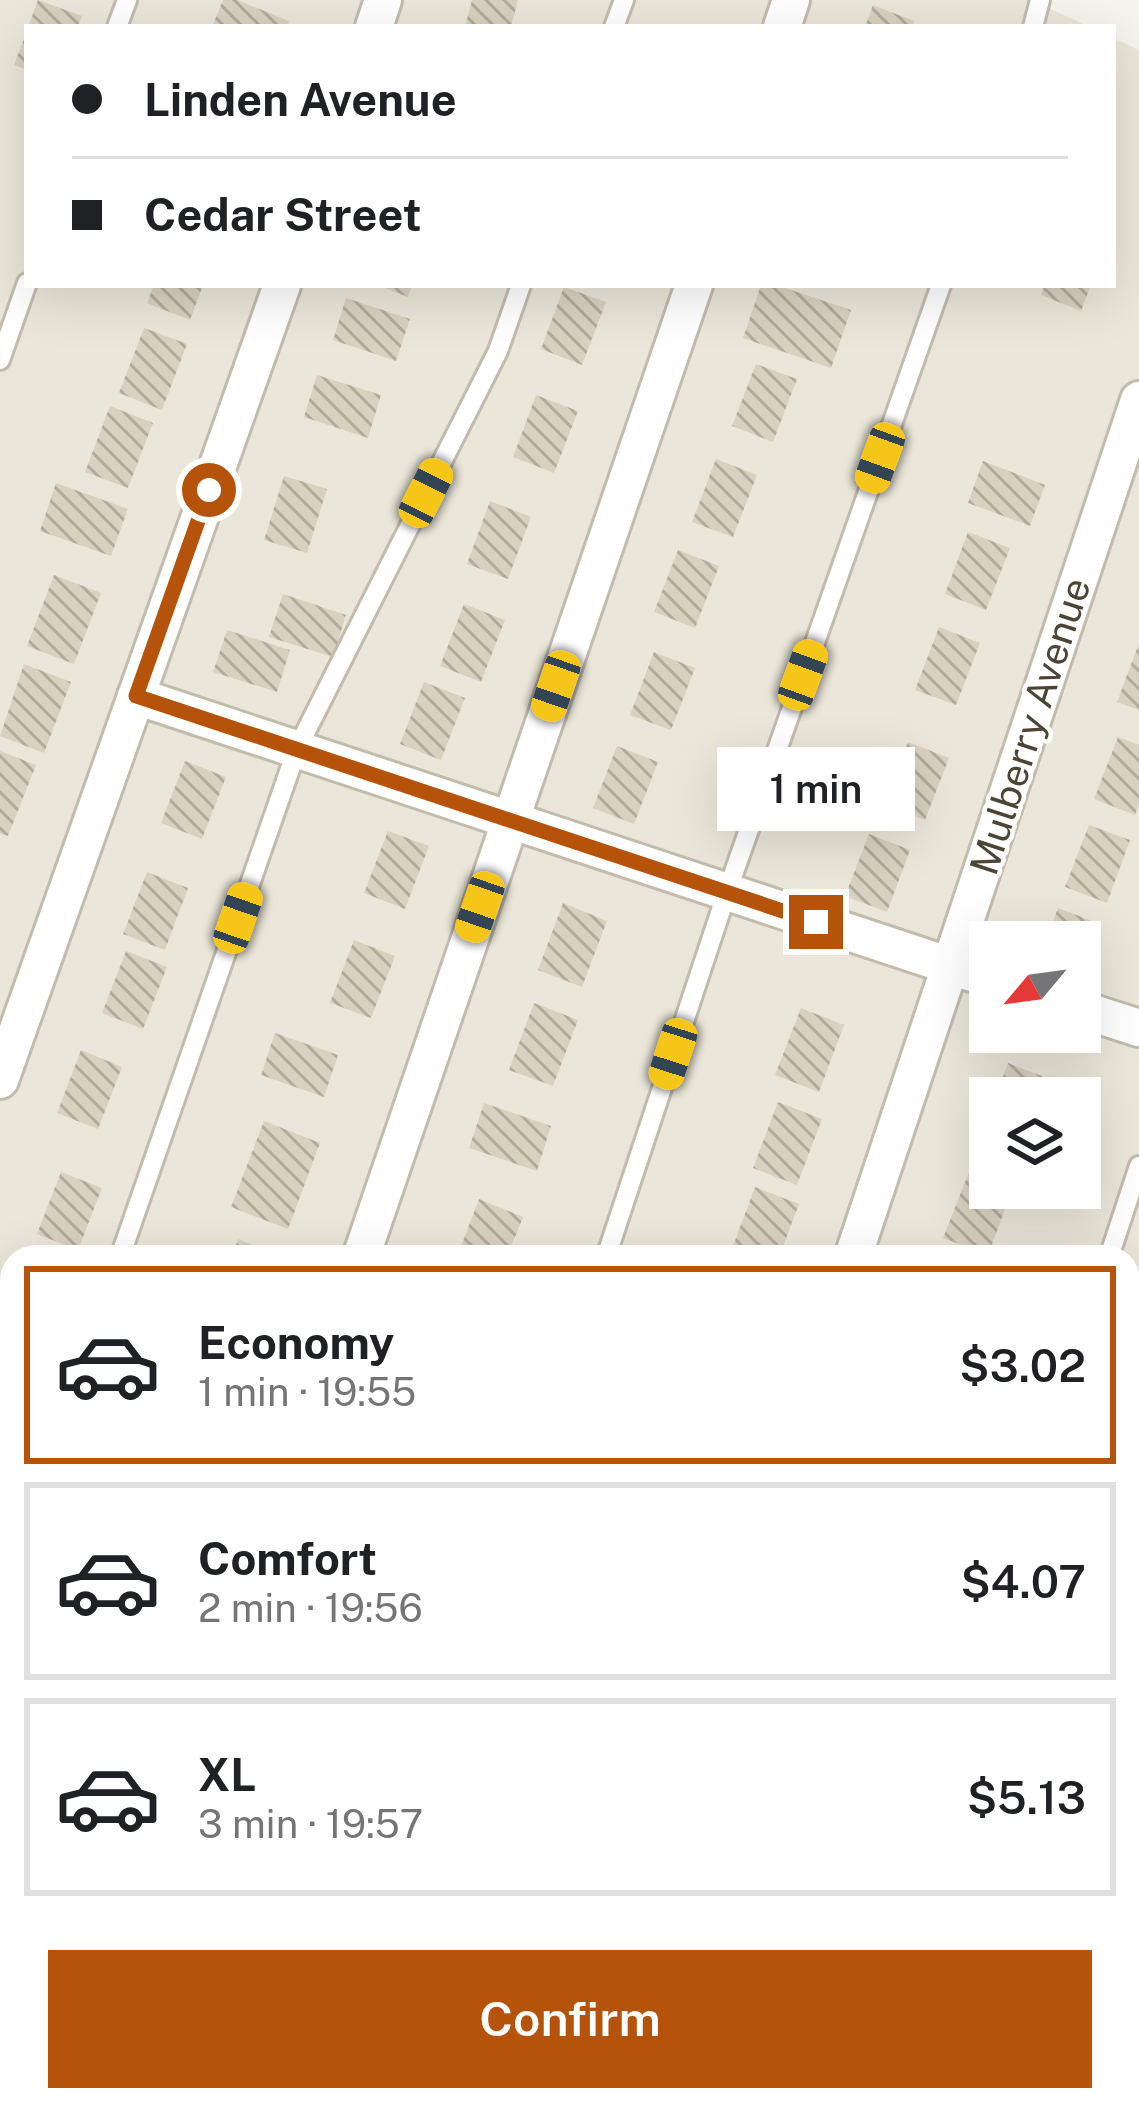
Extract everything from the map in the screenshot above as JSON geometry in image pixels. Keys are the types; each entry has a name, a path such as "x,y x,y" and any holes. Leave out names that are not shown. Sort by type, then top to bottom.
{"street":[{"path":"0,1080 281,288"},
{"path":"365,1245 693,288"},
{"name":"Mulberry Avenue","path":"857,1245 1139,400"},
{"path":"136,696 969,973"},
{"path":"1101,1016 1139,1028"}],"lane":[{"path":"0,360 25,288"},
{"path":"124,1245 297,749 498,351 520,288"},
{"path":"610,1245 727,892 940,288"},
{"path":"1113,1245 1139,1166"}],"shaded area":[{"path":"0,0 1031,0 1083,24 24,24 24,288 1116,288 1116,39 1139,50 1139,1245 0,1245"}],"building":[{"path":"38,0 82,16 79,24 29,24"},
{"path":"223,0 237,0 289,21 288,24 213,24"},
{"path":"472,0 518,0 512,24 466,24"},
{"path":"873,5 914,21 913,24 866,24"},
{"path":"24,39 24,69 14,65"},
{"path":"153,288 202,288 190,320 147,303"},
{"path":"385,288 411,288 408,297"},
{"path":"564,288 606,302 582,365 541,349"},
{"path":"760,288 785,288 851,310 831,368 743,338"},
{"path":"1043,288 1090,288 1081,311 1041,295"},
{"path":"346,298 410,319 396,361 333,340"},
{"path":"144,328 187,344 162,410 119,393"},
{"path":"756,364 797,379 773,442 732,426"},
{"path":"317,375 381,395 368,438 304,417"},
{"path":"536,395 578,411 554,473 513,457"},
{"path":"110,406 153,423 128,488 85,472"},
{"path":"716,459 757,475 733,537 692,522"},
{"path":"983,461 1045,485 1030,526 968,503"},
{"path":"284,476 327,489 307,553 264,540"},
{"path":"56,483 128,509 111,556 40,531"},
{"path":"490,501 531,517 508,579 467,564"},
{"path":"968,532 1010,548 986,610 945,594"},
{"path":"678,550 719,566 695,628 654,612"},
{"path":"54,575 101,593 74,664 27,646"},
{"path":"283,594 346,615 333,657 269,637"},
{"path":"464,604 505,620 481,682 440,666"},
{"path":"939,627 980,643 956,705 915,690"},
{"path":"227,630 290,650 277,692 213,672"},
{"path":"1139,643 1139,710 1117,702"},
{"path":"654,652 695,668 671,730 630,715"},
{"path":"24,664 71,682 44,753 0,736"},
{"path":"424,682 465,698 441,760 400,744"},
{"path":"1118,737 1139,745 1135,815 1094,799"},
{"path":"908,742 949,758 925,820 884,804"},
{"path":"617,746 658,762 634,824 593,808"},
{"path":"0,751 36,765 8,836 0,833"},
{"path":"185,761 226,777 202,839 161,823"},
{"path":"1089,825 1130,840 1107,903 1065,887"},
{"path":"388,831 429,846 405,909 364,893"},
{"path":"869,834 910,850 887,912 845,896"},
{"path":"147,872 188,888 165,950 123,934"},
{"path":"563,903 607,921 582,987 538,970"},
{"path":"1058,908 1092,921 1053,921"},
{"path":"354,940 395,956 371,1018 330,1003"},
{"path":"126,951 167,967 143,1029 102,1013"},
{"path":"534,1003 578,1020 553,1086 509,1070"},
{"path":"801,1008 844,1025 819,1092 775,1075"},
{"path":"275,1033 338,1055 324,1097 261,1075"},
{"path":"81,1050 122,1067 98,1129 57,1113"},
{"path":"1008,1063 1044,1077 1003,1077"},
{"path":"778,1102 822,1119 797,1185 753,1168"},
{"path":"484,1103 551,1126 537,1171 469,1148"},
{"path":"264,1121 320,1143 288,1229 231,1207"},
{"path":"61,1172 102,1188 80,1245 65,1245 37,1234"},
{"path":"969,1172 969,1209 1005,1209 992,1245 962,1245 943,1238"},
{"path":"755,1187 799,1204 784,1245 733,1245"},
{"path":"479,1199 523,1217 512,1245 462,1245"}],"route":[{"path":"209,490 136,696 816,922"}]}
